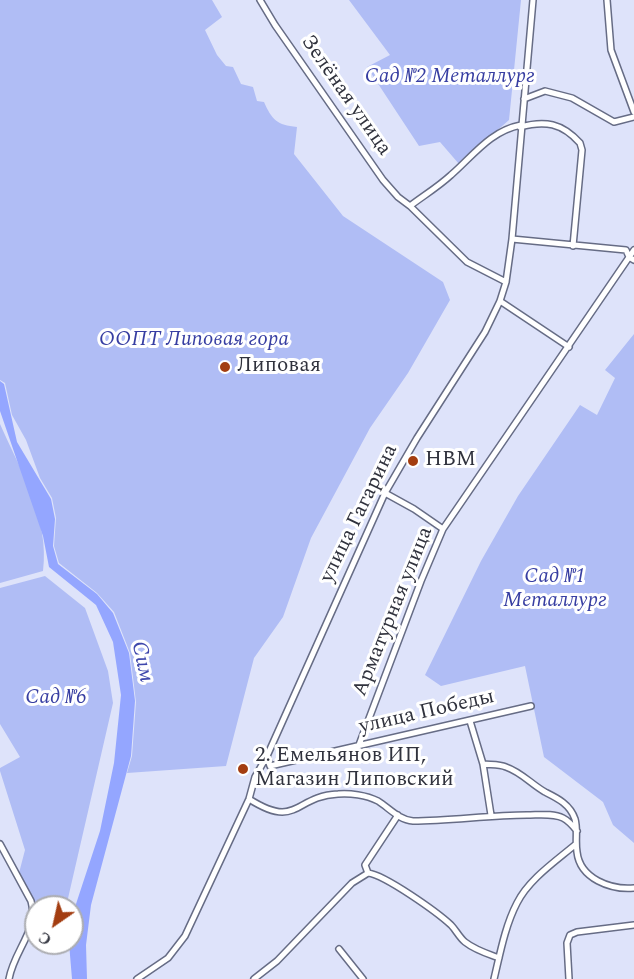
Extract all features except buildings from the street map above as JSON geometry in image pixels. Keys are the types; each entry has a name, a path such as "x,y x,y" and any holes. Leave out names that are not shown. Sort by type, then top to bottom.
{"street":[{"name":"Зелёная улица","path":"260,0 383,180 398,198 410,206 467,262 506,282"},
{"name":"улица Гагарина","path":"137,979 168,958 185,936 249,799 255,777 267,756 385,493 412,446 485,332 500,301 506,282 512,239 533,0"},
{"path":"607,0 611,50 634,112"},
{"path":"524,99 545,92 572,98 614,122 634,117"},
{"path":"410,206 447,179 492,136 511,127 544,122 556,126 580,143 582,150 573,246"},
{"path":"512,239 626,250 632,259"},
{"name":"Арматурная улица","path":"359,745 443,529 632,259 634,250"},
{"path":"500,301 569,347"},
{"path":"385,493 414,508 443,529"},
{"name":"улица Победы","path":"267,756 270,766 531,706"},
{"path":"470,721 483,764 491,815"},
{"path":"483,764 503,765 516,771 544,792 554,795 576,820 577,855 593,878 602,885 614,888 634,888"},
{"path":"249,799 272,812 280,813 294,810 316,798 337,794 355,795 375,800 405,820 491,815 549,815 563,818 577,831"},
{"path":"368,873 365,865 398,815"},
{"path":"0,844 31,901 34,911 33,921 11,968 9,979"},
{"path":"494,979 508,922 517,901 538,877 576,844"},
{"path":"254,979 277,961 352,884 368,873 375,873 432,911 452,926 463,941 499,958"},
{"path":"569,979 567,943 570,935 577,932 634,925"},
{"path":"339,949 363,979"}],"green space":[{"name":"ООПТ Липовая гора","path":"0,0 212,0 222,17 205,30 217,55 226,66 233,67 241,84 253,87 257,101 264,102 276,120 285,125 297,127 294,154 343,216 443,282 450,300 408,373 370,428 311,538 283,617 254,658 226,766 127,773 132,756 136,702 130,653 114,612 97,593 59,563 54,546 56,518 52,498 40,478 26,440 12,415 5,383 0,380"},
{"name":"Сад №2 Металлург","path":"349,0 521,0 509,120 459,164 440,142 419,146 367,67 390,55"},
{"name":"Сад №1 Металлург","path":"634,334 634,843 613,825 603,802 544,757 525,666 441,686 425,675 481,561 518,496 580,405 597,415 615,378 605,370"},
{"path":"0,424 32,495 42,533 44,552 43,571 0,583"},
{"name":"Сад №6","path":"45,576 85,608 108,671 113,703 69,895 29,895 19,873 25,850 0,771 0,768 20,757 0,724 0,588"}],"shaded area":[{"path":"0,381 4,384 17,442 51,499 55,519 53,546 58,564 97,594 113,613 129,653 135,701 131,756 91,905 86,945 87,979 72,979 70,955 84,955 84,895 79,895 100,831 114,763 121,695 113,642 96,605 49,567 43,536 0,411"}],"place":[{"name":"Липовая","path":"225,367"},
{"name":"НВМ","path":"413,461"},
{"name":"2. Емельянов ИП, Магазин Липовский","path":"243,769"}],"water label":[{"name":"Сим","path":"141,662"}]}
